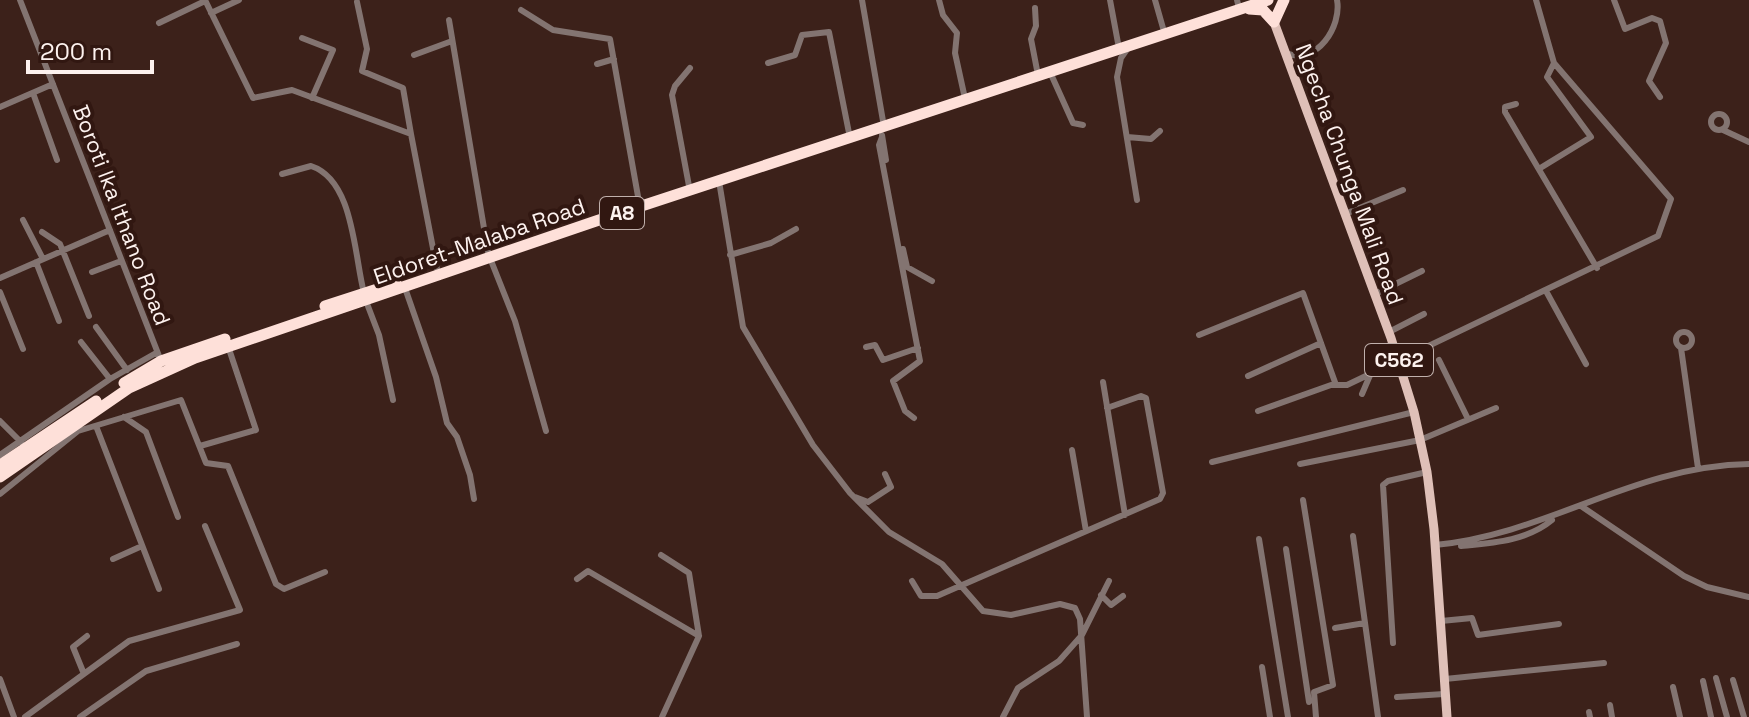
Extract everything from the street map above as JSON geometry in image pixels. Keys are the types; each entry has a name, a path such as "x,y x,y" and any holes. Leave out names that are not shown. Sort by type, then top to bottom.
{"highway":[{"name":"Eldoret-Malaba Road","path":"1124,44 1240,3 1268,0"},
{"path":"1274,22 1284,0"},
{"name":"Eldoret-Malaba Road","path":"2,472 129,388 228,346 437,269 882,128 1240,3"},
{"path":"1240,3 1268,12 1274,22"},
{"name":"Eldoret-Malaba Road","path":"2,472 158,357 405,288 639,202 849,133 882,128 964,94 1043,71"}],"main road":[{"name":"Ngecha Chunga Mali Road","path":"1274,22 1389,332 1414,412 1427,472 1447,717"}],"street":[{"name":"Boroti Ika Ithano Road","path":"20,0 158,357"},
{"path":"211,13 239,0"},
{"path":"862,0 906,265 932,281"},
{"path":"939,0 945,18 957,33 955,53 964,94"},
{"path":"1110,0 1124,44 1117,77 1137,200"},
{"path":"1155,0 1163,28"},
{"path":"1286,53 1302,55 1327,40 1336,24 1337,0"},
{"path":"1258,411 1336,385 1344,386 1656,239 1671,200 1554,63 1536,0"},
{"path":"1614,0 1625,29 1652,18 1660,21 1666,43 1649,81 1660,97"},
{"path":"159,23 205,1 253,98 289,90 411,134"},
{"path":"357,2 367,49 362,71 403,88 437,269"},
{"path":"1035,8 1036,27 1031,39 1043,71 1073,123 1083,125"},
{"path":"521,10 553,30 608,38 639,202"},
{"path":"449,20 489,255 515,321 546,431"},
{"path":"768,63 795,55 802,35 829,32 849,133"},
{"path":"302,38 333,50 312,98"},
{"path":"414,55 452,41"},
{"path":"597,64 614,59"},
{"path":"1542,167 1591,137 1547,77 1554,63"},
{"path":"689,186 672,95 675,86 690,68"},
{"path":"0,107 53,84"},
{"path":"33,93 57,160"},
{"path":"1516,104 1505,107 1505,112 1597,268"},
{"path":"882,128 879,145 919,365 893,380 905,411 914,418"},
{"path":"1723,130 1749,142"},
{"path":"1127,137 1151,139 1160,131"},
{"path":"282,174 311,166 331,178 348,208 365,297 379,335 393,400"},
{"path":"719,181 743,327 813,445 853,496 889,532 934,557 977,607 995,614 1070,606 1077,611 1082,635 1087,717"},
{"path":"1345,214 1403,190"},
{"path":"23,220 59,321"},
{"path":"730,255 771,243 796,229"},
{"path":"0,267 2,277 110,230"},
{"path":"42,232 63,250 89,316"},
{"path":"92,272 121,261"},
{"path":"1375,294 1422,271"},
{"path":"405,288 436,377 447,423 457,437 470,475 474,499"},
{"path":"1546,291 1586,364"},
{"path":"0,292 23,349"},
{"path":"1199,335 1302,293 1336,385"},
{"path":"1389,332 1424,314"},
{"path":"96,327 127,370"},
{"path":"81,342 110,379"},
{"path":"1248,376 1321,343"},
{"path":"866,347 875,345 882,360 918,348"},
{"path":"200,446 256,430 228,346"},
{"path":"1681,348 1698,468"},
{"path":"0,455 110,379 158,357"},
{"path":"1439,360 1468,419"},
{"path":"1362,394 1371,373"},
{"path":"1103,382 1125,515"},
{"path":"912,581 914,589 925,598 1160,499 1163,493 1146,398 1141,396 1107,408"},
{"path":"0,494 78,431 181,400 208,464 228,466 278,586 284,589 325,572"},
{"path":"1300,464 1420,440 1496,408"},
{"path":"1212,462 1414,412"},
{"path":"124,417 146,432 178,517"},
{"path":"0,421 21,442"},
{"path":"96,426 159,589"},
{"path":"1072,450 1086,531"},
{"path":"1435,547 1511,539 1542,528 1555,517 1635,484 1698,468 1749,464"},
{"path":"0,484 2,472"},
{"path":"1393,643 1383,485 1388,481 1427,472"},
{"path":"853,496 868,502 891,487 885,474"},
{"path":"1303,500 1333,685 1314,692 1314,717"},
{"path":"1595,500 1599,519"},
{"path":"1581,506 1684,576 1707,587 1749,597"},
{"path":"25,717 129,641 241,608 205,526"},
{"path":"1353,536 1378,717"},
{"path":"1259,539 1288,717"},
{"path":"113,559 142,546"},
{"path":"1286,549 1314,717"},
{"path":"661,555 689,573 699,636 662,717"},
{"path":"577,579 588,571 699,636"},
{"path":"1003,717 1018,688 1059,661 1082,635 1109,581"},
{"path":"1101,595 1111,605 1123,596"},
{"path":"1441,621 1472,618 1478,635 1559,624"},
{"path":"1335,628 1365,623"},
{"path":"84,674 73,647 87,636"},
{"path":"80,717 146,671 237,644"},
{"path":"1445,679 1604,663"},
{"path":"1262,667 1270,717"},
{"path":"1716,678 1727,717"},
{"path":"0,679 14,717"},
{"path":"1733,680 1744,717"},
{"path":"1703,681 1711,717"},
{"path":"1673,687 1680,717"},
{"path":"1397,697 1444,694"},
{"path":"1610,705 1612,717"}]}
